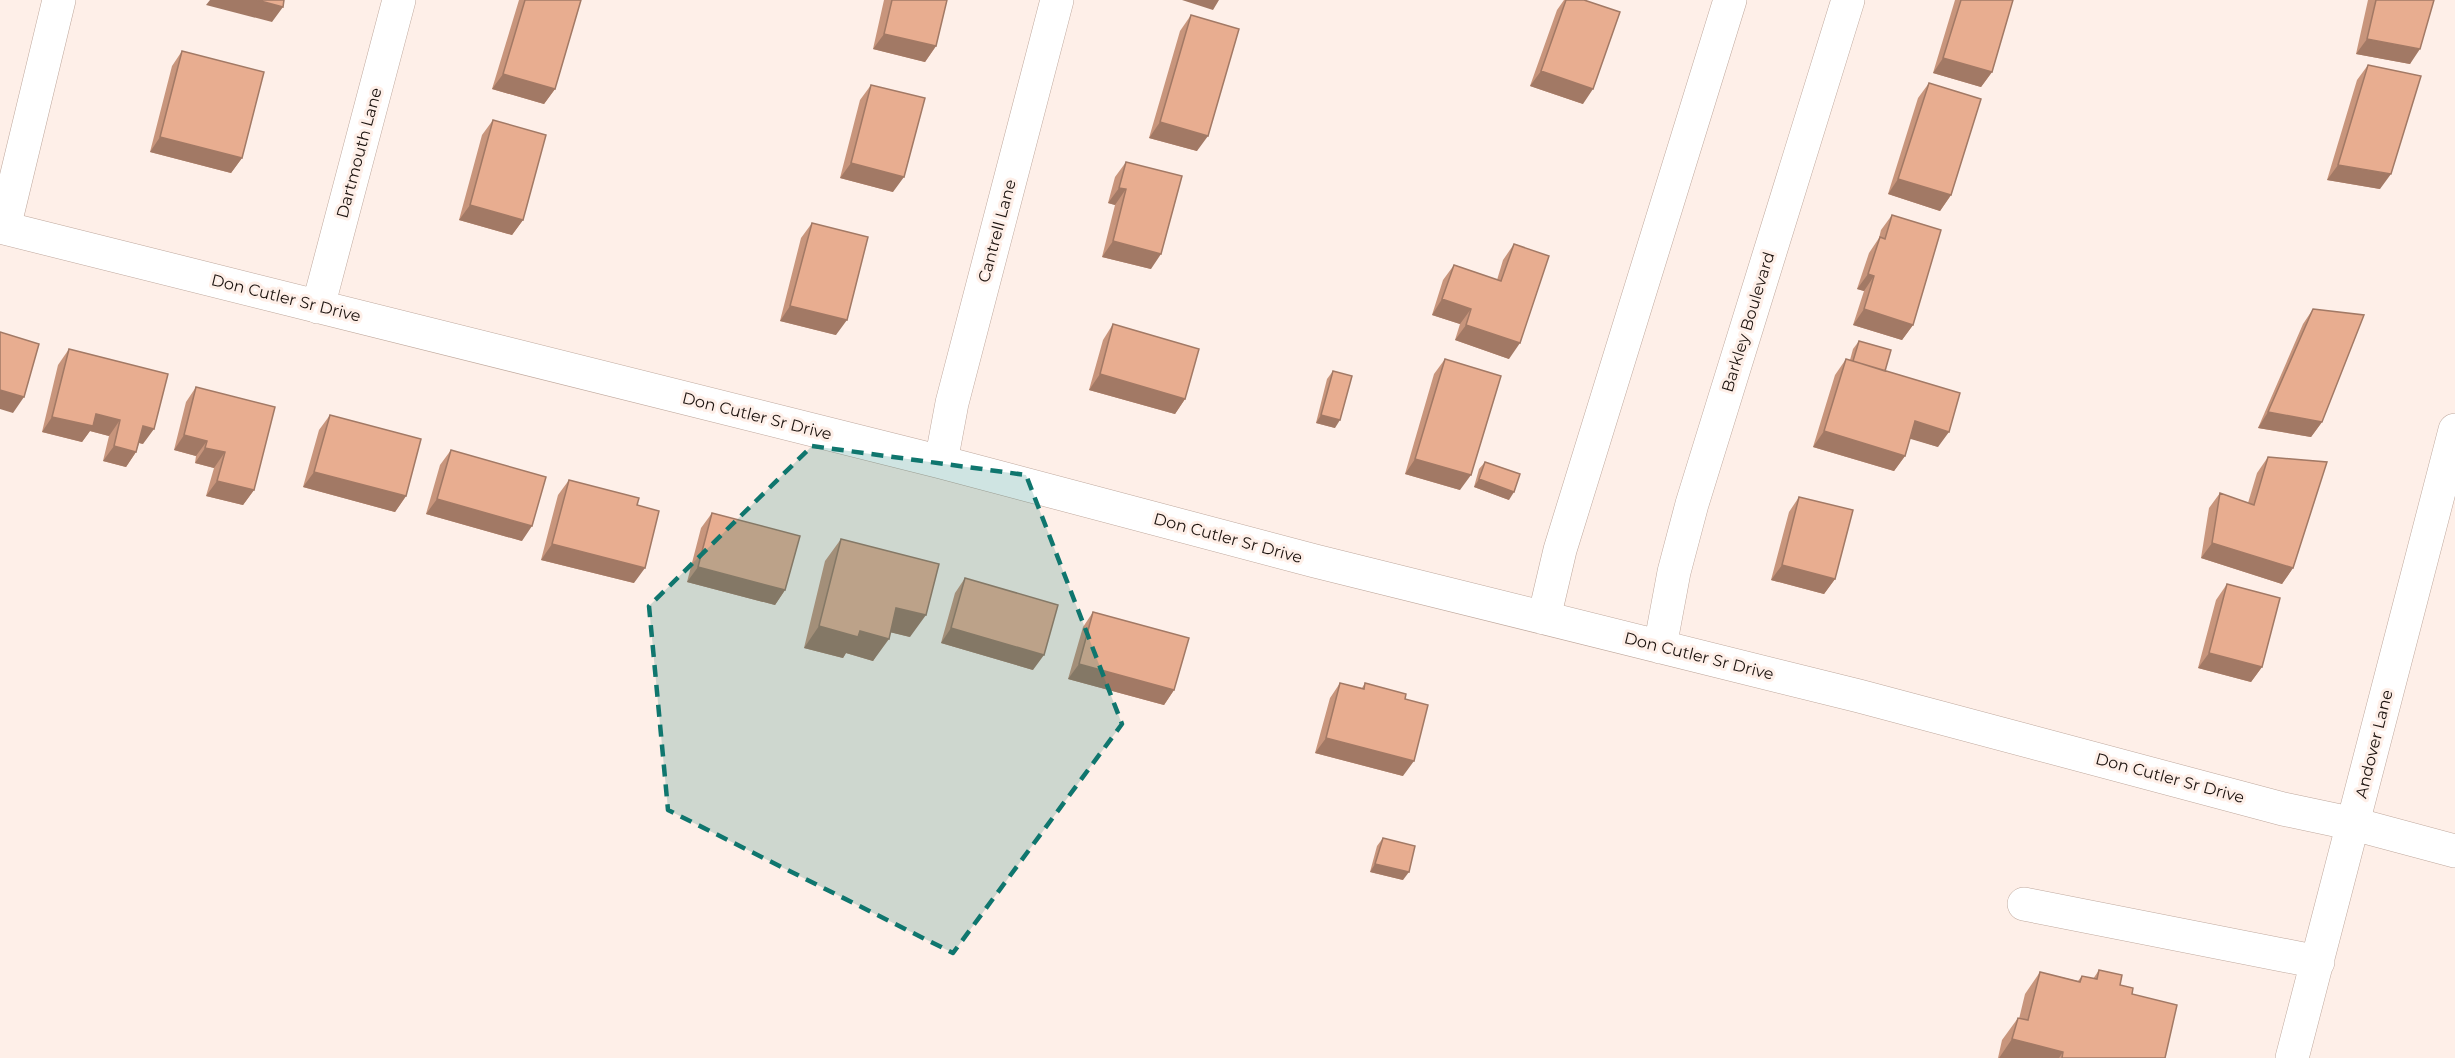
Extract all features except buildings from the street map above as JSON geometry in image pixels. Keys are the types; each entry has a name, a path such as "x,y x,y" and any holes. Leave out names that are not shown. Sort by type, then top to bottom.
{"street":[{"path":"2,228 59,0"},
{"name":"Dartmouth Lane","path":"318,307 399,0"},
{"name":"Cantrell Lane","path":"941,462 952,404 1057,0"},
{"path":"1544,618 1560,550 1730,0"},
{"name":"Barkley Boulevard","path":"1660,647 1674,572 1692,504 1848,0"},
{"name":"Don Cutler Sr Drive","path":"2,228 941,462 1315,561 1859,696 2455,851"},
{"name":"Andover Lane","path":"2292,1058 2455,430"},
{"path":"2024,904 2318,962"},
{"path":"2303,1017 2315,1058"}],"highlighted area":[{"path":"812,446 1026,475 1122,724 953,953 668,810 649,606"}]}
